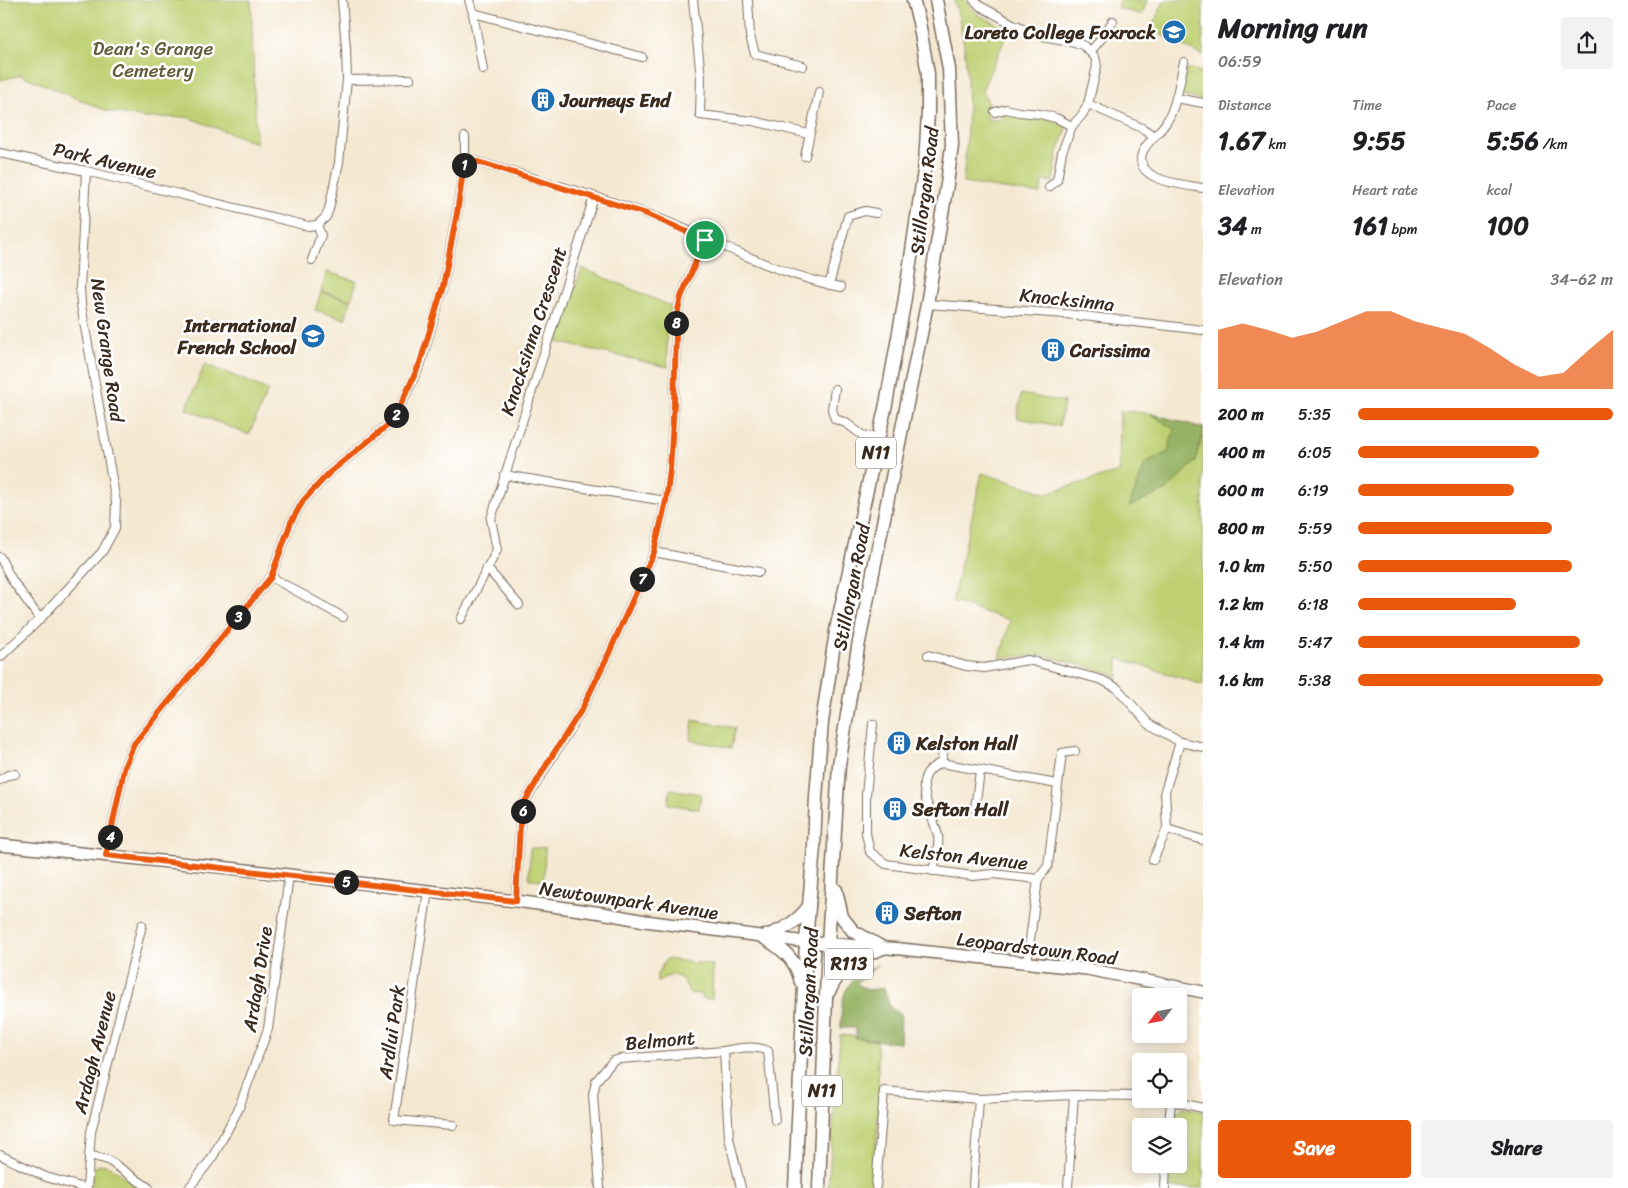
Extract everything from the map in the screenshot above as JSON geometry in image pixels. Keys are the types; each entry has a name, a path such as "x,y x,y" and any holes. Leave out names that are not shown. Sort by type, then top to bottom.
{"highway":[{"name":"Stillorgan Road","path":"794,1186 806,942 822,722 837,626 879,439 904,304 925,164 928,74 913,0"},
{"name":"Stillorgan Road","path":"819,1188 828,944 839,764 872,572 927,304 952,145 949,69 936,0"},
{"name":"N11","path":"833,878 842,917 853,931 883,948"},
{"path":"763,937 798,919 809,906"},
{"name":"N11","path":"763,937 781,947 792,958 799,973 803,992"},
{"name":"R113","path":"826,995 837,975 850,963 883,948"}],"main road":[{"name":"Newtownpark Avenue","path":"0,846 220,867 516,901 645,921 806,942"},
{"name":"Leopardstown Road","path":"806,942 1087,969 1203,992"}],"street":[{"path":"312,260 321,235 317,225 326,217 340,162 347,80 342,0"},
{"path":"469,0 474,13 483,70"},
{"path":"693,0 701,78 700,115 753,121 809,134"},
{"path":"748,0 750,36 755,54 803,66"},
{"path":"974,0 980,6 1013,24 1044,36 1075,42 1084,46 1095,57 1097,66 1088,104 1082,116 1072,126 1062,152 1057,180 1049,187"},
{"path":"474,13 642,57"},
{"path":"1091,51 1113,21"},
{"path":"1184,62 1176,98 1166,124 1154,136 1142,154 1144,168 1147,173 1161,179 1203,188"},
{"path":"347,80 410,79"},
{"path":"804,156 819,92"},
{"path":"1176,98 1203,103"},
{"path":"1088,104 1142,128 1154,136"},
{"path":"995,112 1006,109 1040,114 1061,120 1072,126"},
{"path":"106,855 125,765 134,744 271,577 291,522 303,501 329,473 393,421 420,363 443,286 457,213 466,137"},
{"name":"Park Avenue","path":"0,153 86,171 308,226 317,225"},
{"path":"465,158 647,214 705,240 769,265 829,285 841,287"},
{"name":"New Grange Road","path":"0,657 40,619 102,552 115,528 116,502 81,305 81,257 86,171"},
{"name":"Knocksinna Crescent","path":"487,568 497,550 491,519 594,198"},
{"path":"829,285 848,216 865,211 876,213"},
{"path":"516,901 520,824 524,803 582,709 654,552 666,501 671,451 678,310 681,297 705,240"},
{"name":"Knocksinna","path":"927,304 1066,314 1203,330"},
{"path":"835,389 832,409 835,419 846,423 862,434 879,439"},
{"path":"504,475 666,501"},
{"path":"654,552 758,572"},
{"path":"0,557 12,580 40,619"},
{"path":"461,619 487,568 519,605"},
{"path":"271,577 343,617"},
{"path":"928,655 966,666 984,668 1028,660 1102,680 1117,688 1149,724 1180,742 1203,747"},
{"name":"Kelston Avenue","path":"873,724 866,794 866,833 870,852 886,864 973,876 993,874 1038,879"},
{"path":"1153,860 1167,829 1165,791 1180,742"},
{"path":"942,763 945,744"},
{"path":"1027,963 1038,879 1048,866 1062,753 1075,751"},
{"path":"933,871 938,838 925,800 924,782 926,774 933,766 942,763 1057,784"},
{"path":"975,809 980,771"},
{"path":"0,780 8,775 16,774"},
{"path":"1167,829 1203,840"},
{"name":"Ardagh Drive","path":"189,1188 212,1158 238,1110 268,1029 289,876"},
{"name":"Ardlui Park","path":"428,891 394,1120 453,1125"},
{"name":"Ardagh Avenue","path":"85,1188 91,1132 142,925"},
{"name":"Belmont","path":"600,1188 593,1096 596,1081 614,1061 759,1047 768,1052 775,1120"},
{"name":"Belmont","path":"724,1051 729,1138 741,1188"},
{"path":"876,1186 884,1091 978,1099 1074,1095 1132,1096"},
{"path":"1068,1188 1074,1095"},
{"path":"973,1186 978,1099"},
{"path":"1187,1104 1203,1108"},
{"path":"0,1155 46,1177 85,1188"},
{"path":"89,1155 108,1160 149,1188"},
{"path":"1164,1188 1165,1173"}],"green space":[{"name":"Dean's Grange Cemetery","path":"0,0 251,0 256,143 187,117 145,118 107,111 21,75 0,80"},
{"path":"954,0 965,0 977,14 1009,30 982,90 988,102 987,119 1001,120 1004,112 1046,118 1065,125 1066,131 1058,152 1053,181 1043,180 1040,194 963,183 968,91 964,45"},
{"path":"1120,0 1147,0 1142,15 1117,8"},
{"path":"1165,0 1203,0 1203,56 1150,29"},
{"path":"1192,69 1203,73 1203,100 1183,96 1180,89 1185,70"},
{"path":"582,268 671,306 666,329 668,367 557,342"},
{"path":"327,272 357,281 351,300 321,291"},
{"path":"321,292 351,301 345,319 315,310"},
{"path":"205,364 268,390 249,435 186,409"},
{"path":"1021,394 1064,402 1059,426 1017,418"},
{"path":"1120,411 1149,413 1203,428 1203,685 1118,658 1118,677 1096,669 1042,655 1000,658 1010,620 952,602 982,473 1046,493 1119,472"},
{"path":"1149,413 1203,428 1202,437 1196,461 1167,490 1129,507 1145,464 1168,452 1174,429"},
{"path":"693,720 735,728 731,748 690,740"},
{"path":"670,789 701,794 699,809 668,804"},
{"path":"530,848 545,848 544,880 529,879"},
{"path":"666,959 713,965 712,999 704,999 700,994 689,993 684,982 677,976 668,976 657,982 657,975"},
{"path":"878,965 856,983 867,990 884,988 890,1007 901,1015 900,1043 856,1038 856,1028 841,1028 842,1006 851,982 867,970"},
{"path":"840,1035 877,1041 879,1083 878,1126 873,1171 869,1188 828,1188"},
{"path":"1182,1108 1203,1112 1203,1188 1166,1188 1168,1173 1187,1173 1187,1118 1173,1118 1173,1114"},
{"path":"102,1164 111,1167 140,1188 92,1188 92,1175 95,1167"}],"place":[{"name":"Loreto College Foxrock","path":"1174,32"},
{"name":"Journeys End","path":"543,100"},
{"name":"International French School","path":"313,336"},
{"name":"Carissima","path":"1053,350"},
{"name":"Kelston Hall","path":"899,743"},
{"name":"Sefton Hall","path":"895,809"},
{"name":"Sefton","path":"887,913"}],"route":[{"path":"465,158 647,214 705,240 681,297 678,310 670,470 666,501 654,552 582,709 524,803 520,824 516,901 106,855 125,765 134,744 271,577 291,522 303,501 329,473 393,421 420,363 443,286 465,158"}]}
